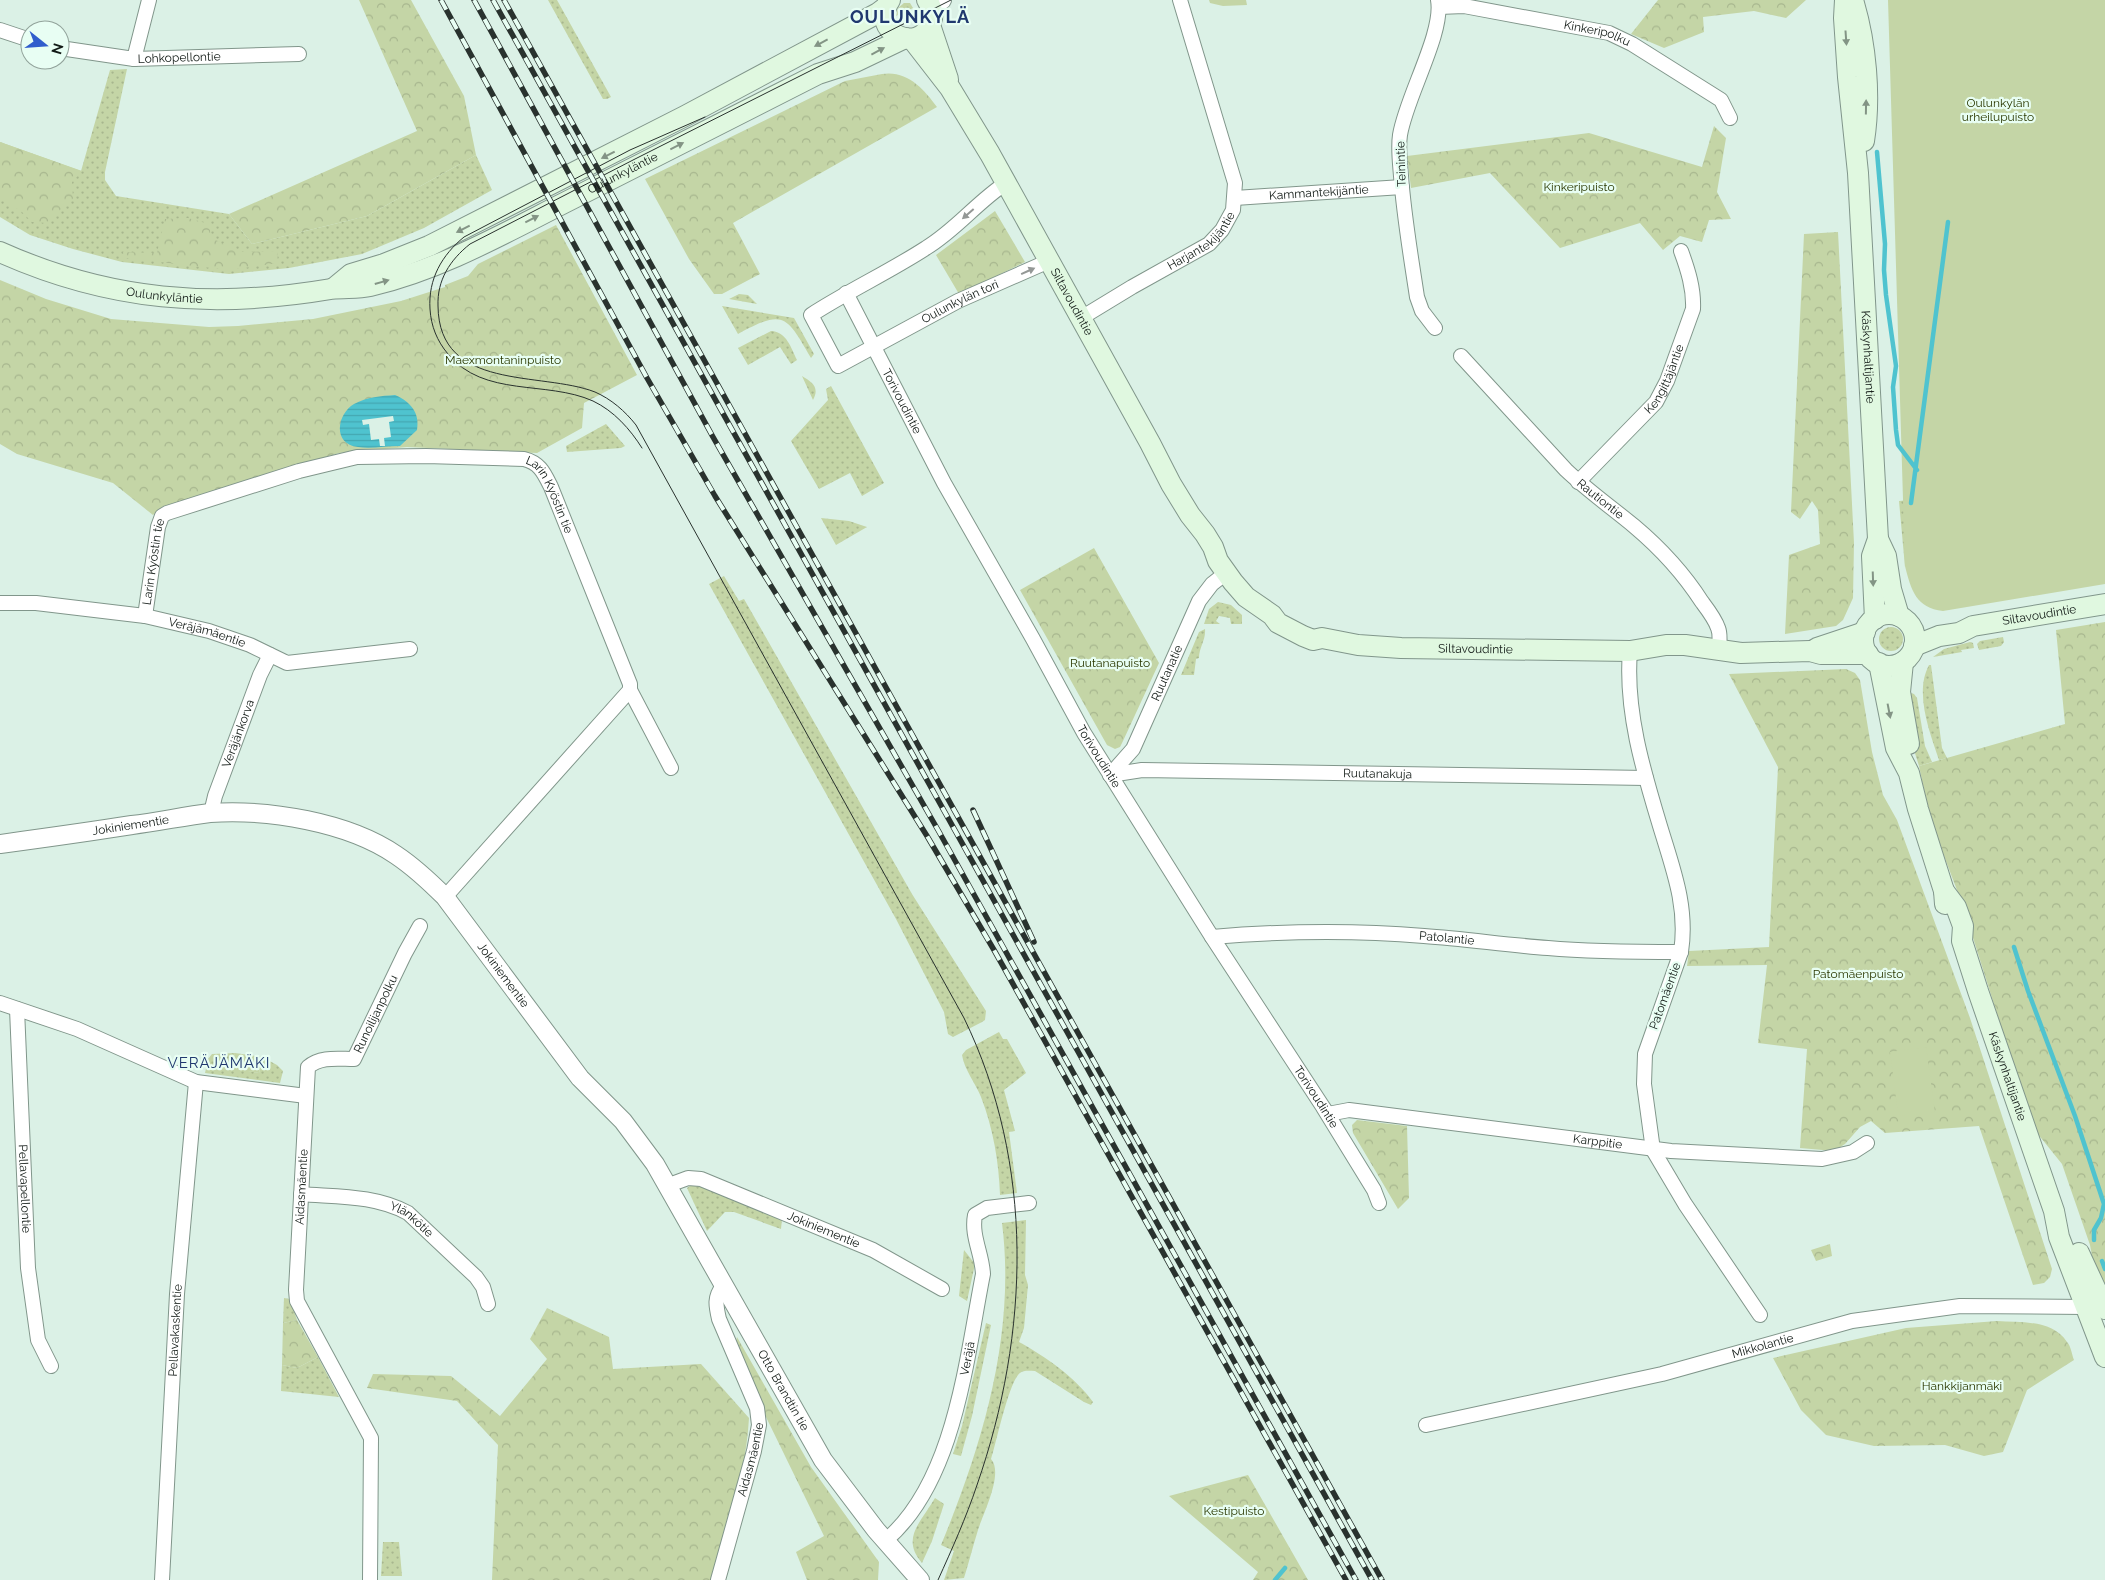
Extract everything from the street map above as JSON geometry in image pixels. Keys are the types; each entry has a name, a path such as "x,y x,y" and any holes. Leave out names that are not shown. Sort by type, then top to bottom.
{"main road":[{"name":"Käskynhaltijantie","path":"1845,0 1844,18 1848,77 1858,172 1878,539 1886,556 1890,589 1907,638 1900,687 1910,747 1909,773"},
{"name":"Käskynhaltijantie","path":"1853,0 1860,22 1866,76 1865,134 1858,172"},
{"name":"Siltavoudintie","path":"888,3 885,14 888,27 899,37 908,38 950,88 1050,261 1170,484 1205,534 1222,567 1246,597 1272,615 1283,616 1316,630 1322,638 1358,645 1401,648 1630,651 1666,645 1684,645 1703,646 1719,651 1772,654 1810,652 1873,658"},
{"name":"Oulunkyläntie","path":"334,288 351,274 384,264 428,246 685,116 878,13 888,3"},
{"name":"Siltavoudintie","path":"932,8 950,88"},
{"name":"Oulunkyläntie","path":"0,252 32,266 93,285 173,298 229,300 297,295 334,288 371,286 454,258 818,74 864,58 908,38 922,34 932,8"},
{"name":"Käskynhaltijantie","path":"1870,625 1872,556 1878,539"},
{"name":"Siltavoudintie","path":"1907,638 1959,624 1974,626 2105,604"},
{"path":"1886,614 1907,638 1893,665 1873,658 1864,643 1870,625 1886,614"},
{"name":"Siltavoudintie","path":"1810,652 1870,625"},
{"name":"Käskynhaltijantie","path":"1873,658 1896,748 1909,773 1918,809 1944,891 1945,911 1953,931 1962,941 2016,1105 2054,1211 2071,1235 2100,1308 2105,1357"}],"street":[{"path":"134,58 149,0"},
{"name":"Harjantekijäntie","path":"1081,318 1132,286 1209,244 1228,220 1233,210 1235,183 1180,0"},
{"name":"Kinkeripolku","path":"1438,4 1464,6 1609,34 1632,44 1721,100 1730,118"},
{"name":"Teinintie","path":"1435,328 1422,311 1417,297 1402,187 1400,136 1405,115 1436,26 1438,4"},
{"path":"0,30 20,37"},
{"name":"Lohkopellontie","path":"70,49 134,58 299,54"},
{"path":"846,293 927,248 992,192 1006,183"},
{"name":"Kammantekijäntie","path":"1235,198 1402,187"},
{"name":"Kengittäjäntie","path":"1578,482 1656,402 1665,386 1693,309 1694,299 1689,271 1681,251"},
{"name":"Oulunkylän tori","path":"846,293 811,315 838,366 958,301 1050,261"},
{"name":"Torivoudintie","path":"846,293 948,489 1084,733 1212,937 1328,1114 1374,1190 1379,1203"},
{"name":"Rautiontie","path":"1461,356 1546,450 1578,482 1653,543 1696,593 1719,629 1719,651"},
{"name":"Larin Kyöstin tie","path":"145,616 158,527 162,516 167,513 299,471 357,457 524,459 534,461 540,466 551,487 630,684 630,690 671,768"},
{"name":"Ruutanatie","path":"1110,775 1133,749 1199,601 1222,567"},
{"name":"Veräjämäentie","path":"0,603 36,604 145,616 209,631 250,645 287,663 410,649"},
{"name":"Patomäentie","path":"1630,651 1628,675 1630,694 1646,778 1683,905 1681,952 1646,1054 1644,1084 1652,1150 1685,1204 1760,1315"},
{"name":"Veräjänkorva","path":"211,813 218,787 260,675 270,655"},
{"path":"445,897 630,690"},
{"name":"Ruutanakuja","path":"1110,775 1142,770 1646,778"},
{"name":"Jokiniementie","path":"0,844 211,813 275,816 318,823 357,835 396,854 419,872 445,897 580,1078 623,1121 669,1185 688,1178 702,1179 874,1250 942,1289"},
{"name":"Runoilijanpolku","path":"306,1096 308,1067 314,1062 322,1059 354,1059 420,926"},
{"name":"Patolantie","path":"1212,937 1326,932 1395,934 1548,948 1619,952 1681,952"},
{"path":"0,1003 77,1029 196,1082 306,1096"},
{"name":"Pellavapellontie","path":"17,1008 28,1268 38,1340 51,1366"},
{"name":"Pellavakaskentie","path":"162,1580 177,1294 196,1082"},
{"name":"Aidasmäentie","path":"306,1096 296,1290 298,1301 371,1438 370,1580"},
{"name":"Karppitie","path":"1328,1114 1349,1110 1652,1150 1822,1159 1853,1152 1867,1143"},
{"name":"Otto Brandtin tie","path":"669,1185 723,1286 823,1460 885,1541 920,1580"},
{"name":"Ylänkötie","path":"301,1194 375,1200 408,1213 476,1277 483,1287 488,1304"},
{"name":"Veräjä","path":"885,1541 899,1528 925,1495 953,1418 983,1274 982,1260 974,1236 975,1215 987,1208 1029,1202"},
{"name":"Aidasmäentie","path":"718,1580 754,1450 759,1424 756,1408 719,1320 716,1294 723,1286"},
{"name":"Mikkolantie","path":"1426,1425 1662,1374 1852,1321 1960,1306 2100,1308"}],"green space":[{"path":"359,0 411,0 464,96 476,155 367,216 252,244 229,214 417,131"},
{"path":"548,0 557,0 611,97 603,99"},
{"path":"1209,0 1246,0 1247,5 1223,6 1210,3"},
{"path":"1658,0 1806,0 1786,18 1754,11 1703,17 1704,32 1664,48 1631,34"},
{"name":"Oulunkylän urheilupuisto","path":"1888,0 2105,0 2105,584 1943,611 1934,609 1921,602 1910,583 1905,566"},
{"path":"904,3 910,3 913,8 896,16 898,8"},
{"path":"127,69 105,172 105,180 116,196 229,214 252,244 367,216 476,155 492,190 424,228 362,254 289,268 229,274 122,262 30,235 0,217 0,142 81,171 110,70"},
{"path":"882,74 899,75 914,82 937,107 733,223 760,274 722,294 714,294 689,259 645,179 845,81"},
{"name":"Kinkeripuisto","path":"1714,126 1726,138 1717,192 1731,219 1709,220 1702,242 1680,236 1663,250 1640,223 1560,248 1490,173 1411,188 1407,156 1589,133 1702,167"},
{"path":"0,142 82,171 72,182 73,199 47,223 32,222 21,211 0,199"},
{"path":"995,211 1025,262 959,294 936,255"},
{"path":"188,218 209,224 211,238 243,252 277,251 278,263 229,270 125,258 123,252 157,253 165,219"},
{"name":"Maexmontaninpuisto","path":"556,225 637,375 584,403 582,428 537,453 407,447 339,453 162,507 153,515 113,483 17,454 0,444 0,280 46,299 111,319 209,327 313,319 401,301 445,287 445,285 468,276 478,264"},
{"path":"1838,232 1854,543 1853,598 1843,620 1836,626 1785,634 1789,555 1820,544 1818,510 1812,501 1800,519 1791,512 1804,234"},
{"path":"739,294 748,295 757,304 729,299"},
{"path":"722,306 794,318 814,354 811,358 796,333 782,320 765,321 738,334"},
{"path":"771,331 785,337 797,360 791,364 780,347 748,365 738,348"},
{"path":"802,376 814,385 816,392 813,400"},
{"path":"831,386 884,483 862,496 850,473 819,489 791,441 828,400 826,389"},
{"path":"606,424 625,446 621,448 567,452 566,446"},
{"path":"1918,499 1905,567 1899,501"},
{"path":"821,518 849,521 867,527 836,545"},
{"name":"Ruutanapuisto","path":"1094,548 1159,663 1120,747 1115,749 1107,745 1020,590"},
{"path":"724,576 739,601 744,599 912,894 986,1011 985,1020 982,1022 953,1037 948,1034 944,1012 896,919 709,584"},
{"path":"1218,602 1231,605 1242,615 1242,624 1231,624 1230,618 1219,616 1216,621 1220,624 1204,624 1209,609"},
{"path":"2105,622 2105,1285 2093,1261 2090,1245 2062,1164 2033,1128 1963,906 1930,819 1919,766 2065,724 2056,630"},
{"path":"1891,627 1900,630 1903,639 1900,648 1891,651 1882,648 1879,639 1882,630"},
{"path":"1205,629 1199,658 1196,659 1194,675 1181,675 1199,632"},
{"path":"2003,637 2004,642 2001,646 1979,650 1977,644 1980,641"},
{"path":"1970,642 1973,643 1974,648 1933,657 1944,649"},
{"path":"1929,665 1931,665 1942,748 1947,758 1939,760 1928,725 1923,700 1925,676"},
{"name":"Patomäenpuisto","path":"1846,669 1855,673 1860,680 1872,752 1883,795 1897,820 1970,1018 2052,1269 2050,1277 2044,1283 2033,1285 1979,1126 1885,1133 1871,1121 1860,1127 1845,1144 1834,1151 1800,1148 1807,1049 1758,1043 1767,965 1687,966 1689,951 1769,947 1778,767 1729,674"},
{"path":"1907,692 1914,694 1917,698 1925,746 1932,762 1919,766 1914,750"},
{"path":"999,1032 1003,1039 1007,1039 1026,1073 1004,1090 1015,1131 1009,1132 1017,1193 1000,1195 997,1158 989,1121 981,1097 965,1066 962,1055 966,1050"},
{"path":"1926,1047 1935,1112 1901,1116 1898,1113 1890,1052"},
{"path":"235,1053 233,1068 259,1073 262,1057 277,1065 283,1071 280,1083 205,1073 208,1059 212,1054"},
{"path":"235,1053 262,1057 259,1073 233,1069"},
{"path":"1357,1120 1407,1126 1409,1198 1398,1209 1353,1133 1352,1125"},
{"path":"691,1185 696,1185 782,1219 781,1229 734,1212 725,1212 707,1231 687,1188"},
{"path":"1026,1220 1025,1275 1028,1285 1024,1328 1019,1342 1059,1368 1078,1384 1093,1402 1091,1405 1084,1402 1035,1371 1020,1373 1016,1378 1003,1413 991,1459 994,1465 994,1483 964,1578 944,1580 954,1551 941,1545 970,1468 982,1428 1000,1347 1004,1306 1005,1264 1002,1223"},
{"path":"1830,1244 1832,1256 1816,1261 1811,1250"},
{"path":"964,1250 975,1264 967,1301 959,1296"},
{"path":"284,1298 290,1299 297,1320 283,1323"},
{"path":"547,1308 609,1337 613,1369 701,1364 749,1418 740,1480 730,1520 711,1580 492,1580 498,1445 457,1401 367,1388 373,1374 451,1376 500,1416 547,1359 530,1339"},
{"path":"297,1320 318,1357 297,1368 282,1365 283,1323"},
{"name":"Hankkijanmäki","path":"1997,1321 2026,1322 2053,1329 2068,1344 2074,1360 2027,1390 2003,1452 1984,1456 1945,1445 1874,1446 1826,1435 1801,1410 1773,1358 1906,1328"},
{"path":"986,1323 991,1325 972,1416 961,1456 953,1454 962,1426"},
{"path":"737,1337 811,1467 879,1562 878,1580 807,1580 796,1552 824,1536 766,1417 758,1393 735,1345"},
{"path":"318,1357 339,1397 281,1391 282,1365 297,1368"},
{"name":"Kestipuisto","path":"1248,1475 1308,1580 1253,1580 1258,1572 1169,1496"},
{"path":"935,1498 944,1504 932,1541 922,1563 913,1546 913,1538 919,1522"},
{"path":"383,1542 399,1542 402,1576 381,1576"}],"water":[{"path":"395,395 410,405 416,413 418,424 417,430 400,446 363,448 350,445 344,440 340,428 341,421 348,409 364,400 379,396"}],"pier":[{"path":"393,416 394,421 389,422 391,437 384,438 385,446 380,446 379,439 371,440 369,424 363,425 362,420"}],"waterway":[{"path":"1877,152 1885,244 1884,270 1886,295 1896,366 1893,387 1896,430 1898,445 1917,470"},
{"path":"1911,503 1948,222"},
{"path":"2014,947 2028,991 2075,1116 2104,1204 2101,1218 2094,1230 2094,1240"},
{"path":"2102,1261 2105,1269"},
{"path":"1275,1580 1285,1568"}],"tram line":[{"path":"938,1580 973,1497 995,1427 1007,1368 1015,1309 1017,1249 1013,1190 1003,1131 987,1074 964,1018 636,425 617,406 595,392 573,386 497,373 474,365 455,353 443,334 438,297 446,271 456,257 470,244 951,0"},
{"path":"642,448 621,421 593,401 556,391 497,383 479,377 463,368 448,354 435,333 430,309 431,288 443,260 464,237 630,150 705,117"}],"railway":[{"path":"441,0 647,378 715,496 927,836 994,950 1346,1580"},
{"path":"474,0 713,437 938,830 1356,1580"},
{"path":"493,0 1372,1580"},
{"path":"504,0 1382,1580"},
{"path":"973,810 1034,942"}],"district":[{"name":"OULUNKYLÄ","path":"910,16"},
{"name":"VERÄJÄMÄKI","path":"219,1063"}]}
